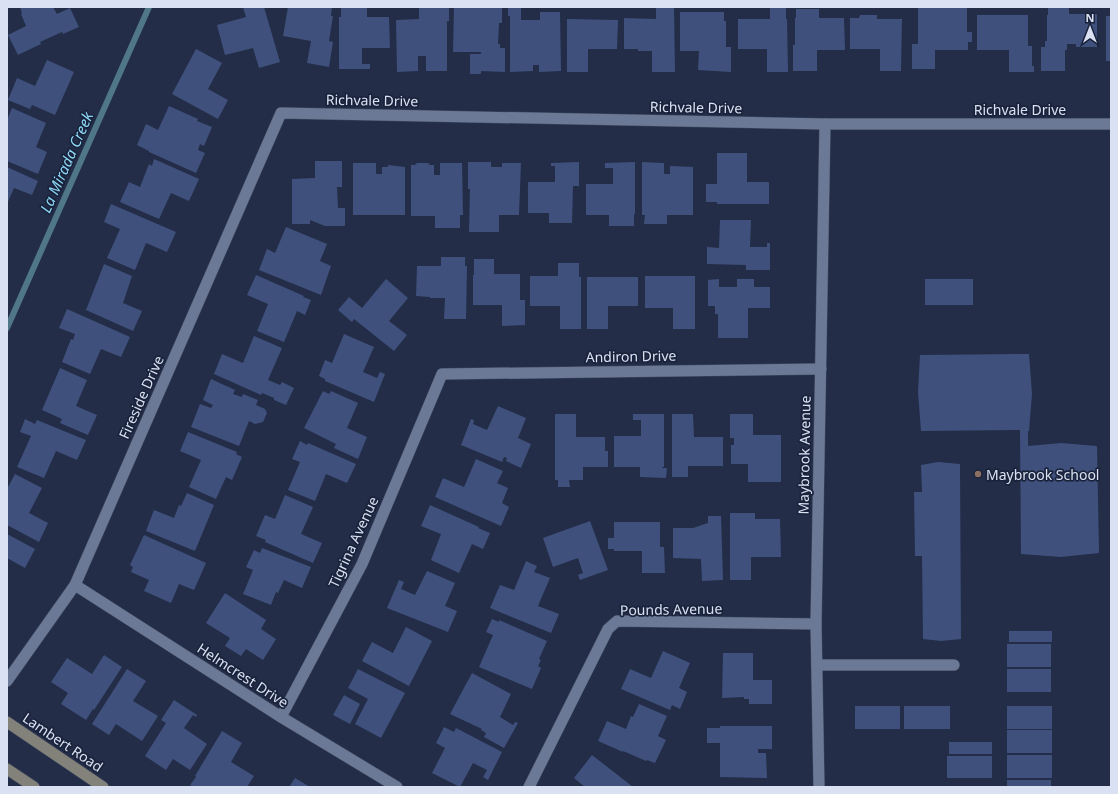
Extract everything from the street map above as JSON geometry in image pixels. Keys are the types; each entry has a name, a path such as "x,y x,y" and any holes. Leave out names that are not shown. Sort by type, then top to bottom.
{"main road":[{"name":"Lambert Road","path":"7,722 103,787"},
{"path":"7,769 34,787"}],"street":[{"name":"Richvale Drive","path":"281,113 825,124 1111,124"},
{"name":"Fireside Drive","path":"7,681 75,585 281,113"},
{"name":"Maybrook Avenue","path":"820,787 816,624 825,124"},
{"name":"Andiron Drive","path":"442,374 821,369"},
{"name":"Tigrina Avenue","path":"281,717 362,564 442,374"},
{"name":"Helmcrest Drive","path":"75,585 281,717 396,787"},
{"name":"Pounds Avenue","path":"529,787 608,629 616,621 816,624"},
{"path":"817,665 954,665"}],"building":[{"path":"20,7 53,7 57,14 70,8 79,27 63,34 62,32 40,42 41,44 18,55 8,35 26,26"},
{"path":"243,7 264,7 280,62 259,68 253,48 225,55 217,25 246,17"},
{"path":"288,7 332,7 331,16 333,16 329,41 333,42 329,67 307,63 311,41 283,36"},
{"path":"341,7 367,7 367,17 389,17 390,48 362,48 362,64 370,64 370,69 339,69 339,17 341,17"},
{"path":"449,7 449,21 447,21 447,71 426,71 426,56 418,56 418,71 397,72 396,20 419,19 419,8"},
{"path":"454,7 502,7 502,23 499,23 498,44 500,44 500,48 505,48 505,72 481,71 481,74 470,74 470,54 481,54 481,52 453,52"},
{"path":"508,7 521,7 521,20 540,20 540,12 560,12 561,71 539,72 539,65 533,65 533,71 510,72 510,16 508,16"},
{"path":"656,7 674,7 675,72 652,72 652,51 624,49 624,18 656,19"},
{"path":"918,7 967,7 967,32 972,32 972,42 968,42 968,50 935,50 935,69 912,69 912,44 918,44"},
{"path":"1048,7 1069,7 1069,14 1097,14 1097,47 1076,47 1076,44 1067,44 1067,50 1065,50 1065,71 1041,71 1041,47 1045,47 1045,41 1047,41"},
{"path":"770,8 786,8 788,72 767,72 767,49 738,49 738,19 770,19"},
{"path":"796,9 819,9 819,18 844,18 845,50 817,50 817,71 793,71 793,45 795,45"},
{"path":"680,12 724,12 724,21 726,21 726,47 731,47 731,72 698,70 699,51 680,51"},
{"path":"860,15 877,15 877,19 902,19 901,71 880,71 880,49 850,49 850,18 859,18"},
{"path":"977,15 1028,15 1028,46 1032,46 1032,66 1034,66 1034,72 1009,72 1009,50 977,50"},
{"path":"1106,16 1111,16 1111,61 1106,61"},
{"path":"567,19 618,20 617,49 588,49 588,72 567,72"},
{"path":"196,49 222,63 208,89 228,100 218,119 172,94"},
{"path":"47,60 74,72 55,115 32,105 30,109 8,100 17,78 35,86"},
{"path":"169,106 212,127 204,146 200,144 198,150 205,153 196,173 137,145 146,124 158,130"},
{"path":"12,108 46,123 36,147 47,152 38,174 7,161 7,120"},
{"path":"717,153 747,153 747,182 769,182 769,204 717,204 717,202 706,202 706,184 717,184"},
{"path":"154,159 199,179 189,201 171,193 159,219 120,202 129,182 140,187 149,164 152,166"},
{"path":"315,161 342,161 342,187 337,187 338,208 345,208 345,226 325,226 310,220 310,224 292,224 292,179 315,178"},
{"path":"468,162 491,162 491,167 502,167 502,163 521,163 519,215 499,215 499,232 469,232 470,189 468,189"},
{"path":"579,162 579,186 573,186 572,223 549,223 549,213 528,213 528,182 555,182 555,166 551,166 551,163"},
{"path":"635,162 634,226 609,226 609,215 586,215 586,184 613,184 613,168 605,168 605,163"},
{"path":"642,162 664,163 664,174 670,174 670,166 693,167 693,215 667,215 667,224 644,224 645,215 642,215"},
{"path":"353,163 376,163 376,174 382,174 382,167 388,167 388,165 405,167 405,215 353,215"},
{"path":"417,163 428,163 430,165 434,165 434,175 440,175 440,163 462,163 463,215 460,215 460,228 435,228 435,216 411,216 411,165 415,165"},
{"path":"7,167 38,181 32,195 14,188 7,204"},
{"path":"111,204 176,232 167,252 146,243 135,270 107,258 120,229 104,222"},
{"path":"720,220 751,220 750,247 767,247 767,243 770,243 770,270 746,270 746,265 707,264 707,247 719,248"},
{"path":"286,227 327,244 320,261 331,266 321,295 259,270 267,249 275,253"},
{"path":"441,257 465,257 465,266 467,266 466,319 444,319 445,298 416,296 417,266 441,266"},
{"path":"474,259 494,259 494,274 520,274 520,300 525,300 525,325 502,326 502,305 473,305"},
{"path":"558,263 579,263 579,277 581,277 581,329 560,329 560,306 530,306 530,276 558,276"},
{"path":"104,264 132,276 123,303 142,311 133,331 86,310"},
{"path":"256,275 311,300 305,315 297,311 284,342 257,331 268,304 247,295"},
{"path":"645,276 695,276 695,329 673,329 673,308 645,308"},
{"path":"587,277 638,277 638,306 608,306 608,329 587,329"},
{"path":"386,279 408,298 389,321 407,335 394,351 354,319 352,322 338,310 349,297 362,308"},
{"path":"719,279 719,287 737,287 737,279 754,279 754,287 770,287 770,308 748,308 748,338 718,338 718,314 715,314 715,306 708,306 708,280"},
{"path":"925,279 973,279 973,305 925,305"},
{"path":"67,309 130,337 121,357 101,349 90,374 62,362 71,339 73,340 75,334 59,328"},
{"path":"344,334 374,347 363,372 377,378 380,372 385,374 374,402 325,381 325,379 319,376 325,360 332,363"},
{"path":"254,336 282,348 268,380 280,385 282,382 294,388 286,405 274,400 274,398 262,393 261,395 214,374 222,354 243,363"},
{"path":"1029,354 1032,394 1028,446 1061,443 1097,446 1099,553 1061,557 1021,554 1020,430 921,431 918,392 920,355"},
{"path":"60,368 87,380 76,406 97,415 88,435 60,423 62,419 42,410"},
{"path":"211,379 235,390 233,394 242,397 243,394 258,400 256,405 265,409 267,413 263,422 255,424 249,421 239,446 191,427 200,404 211,408 213,405 203,400"},
{"path":"323,391 329,394 331,391 358,403 347,428 367,437 358,459 334,448 336,444 304,428"},
{"path":"498,406 526,418 518,438 531,444 521,468 506,461 507,458 504,457 502,462 461,445 471,419 474,420 473,424 487,430"},
{"path":"555,414 576,414 576,437 605,437 605,451 608,451 608,467 583,467 583,480 569,480 570,487 558,487 558,480 555,480"},
{"path":"633,414 664,414 664,467 662,468 667,468 666,478 640,477 640,467 614,467 614,436 641,436 641,420 633,420"},
{"path":"672,414 693,414 694,437 723,437 723,466 688,466 688,477 672,477"},
{"path":"730,414 753,414 753,435 781,435 781,482 748,482 748,464 731,464 731,445 734,445 734,438 730,438"},
{"path":"25,419 35,424 37,420 86,440 77,460 56,451 44,478 17,467 31,436 20,432"},
{"path":"188,432 237,452 236,454 242,457 232,480 226,477 216,499 189,487 201,460 180,451"},
{"path":"300,441 356,464 347,483 326,474 315,501 288,490 300,462 292,459"},
{"path":"476,459 503,471 497,483 508,488 502,503 509,507 501,526 435,497 443,478 464,487"},
{"path":"938,462 960,464 961,639 941,641 923,639 922,556 915,556 914,492 922,492 921,465"},
{"path":"15,474 42,488 29,513 48,523 39,542 7,525 7,489"},
{"path":"187,493 214,505 195,551 146,531 154,510 174,518 179,505 181,506"},
{"path":"285,495 313,507 301,534 322,543 313,563 265,542 266,540 256,536 265,515 275,519"},
{"path":"430,505 490,533 483,549 472,544 459,573 431,560 441,534 421,526"},
{"path":"730,513 755,513 755,519 780,519 781,557 751,557 751,580 730,580"},
{"path":"708,516 721,516 723,580 702,581 701,559 673,558 673,528 693,528 708,523"},
{"path":"590,521 608,570 580,580 578,575 583,573 578,558 553,567 543,538"},
{"path":"614,522 660,522 660,547 664,547 665,573 642,573 642,551 614,551 614,549 608,549 608,538 614,538"},
{"path":"7,534 35,549 25,568 7,558"},
{"path":"144,535 206,563 194,590 179,584 171,603 144,591 149,580 131,572 133,567 130,565"},
{"path":"262,548 311,567 302,588 284,580 278,593 276,592 271,605 243,594 253,570 246,567 254,550 260,553"},
{"path":"526,561 537,566 534,572 550,578 538,606 559,614 551,633 490,608 500,585 514,590"},
{"path":"427,571 455,583 445,606 457,611 448,632 387,608 399,580 404,582 401,589 415,595"},
{"path":"225,593 266,620 261,629 276,639 263,660 246,649 241,656 225,646 230,638 206,623"},
{"path":"492,619 499,622 499,620 547,641 539,659 541,660 538,666 541,668 532,689 479,667 493,635 486,632"},
{"path":"406,627 432,641 409,686 362,661 372,642 393,653"},
{"path":"1009,631 1052,631 1052,642 1009,642"},
{"path":"1007,644 1051,644 1051,667 1007,667"},
{"path":"663,651 690,663 679,688 687,692 680,709 672,705 670,710 621,689 630,669 651,678"},
{"path":"723,653 753,653 753,680 772,680 772,704 749,704 749,699 744,699 744,697 722,698"},
{"path":"104,655 122,667 86,720 61,704 68,693 51,682 67,658 92,674"},
{"path":"127,669 146,681 133,701 158,716 142,741 116,724 109,735 92,724"},
{"path":"358,669 405,693 381,738 355,724 368,699 348,688"},
{"path":"1007,669 1051,669 1051,692 1007,692"},
{"path":"472,673 511,694 500,717 513,725 515,722 518,723 504,748 484,737 486,733 481,730 482,729 450,714"},
{"path":"344,695 360,704 350,724 333,715"},
{"path":"174,700 197,715 196,717 193,715 184,728 207,744 190,770 173,759 166,770 145,756 166,723 161,720"},
{"path":"639,704 667,716 658,736 666,740 655,763 646,761 598,741 607,721 626,729 631,716 633,717"},
{"path":"855,706 900,706 900,729 855,729"},
{"path":"904,706 950,706 950,729 904,729"},
{"path":"1007,706 1052,706 1052,729 1007,729"},
{"path":"720,726 772,726 772,749 758,749 758,753 766,753 767,778 720,777 720,743 707,743 707,728 720,728"},
{"path":"444,727 454,732 456,728 502,752 488,780 483,777 487,770 473,763 460,787 432,773 445,748 436,743"},
{"path":"1007,730 1052,730 1052,753 1007,753"},
{"path":"222,731 242,743 231,762 254,776 247,787 193,787 190,785"},
{"path":"949,742 992,742 992,754 949,754"},
{"path":"592,755 633,787 585,787 574,778"},
{"path":"1007,755 1052,755 1052,778 1007,778"},
{"path":"947,756 992,756 992,778 947,778"},
{"path":"295,778 310,787 289,787"},
{"path":"1007,780 1051,780 1051,787 1007,787"}],"waterway":[{"name":"La Mirada Creek","path":"7,328 149,7"}],"place":[{"name":"Maybrook School","path":"978,474"}]}
